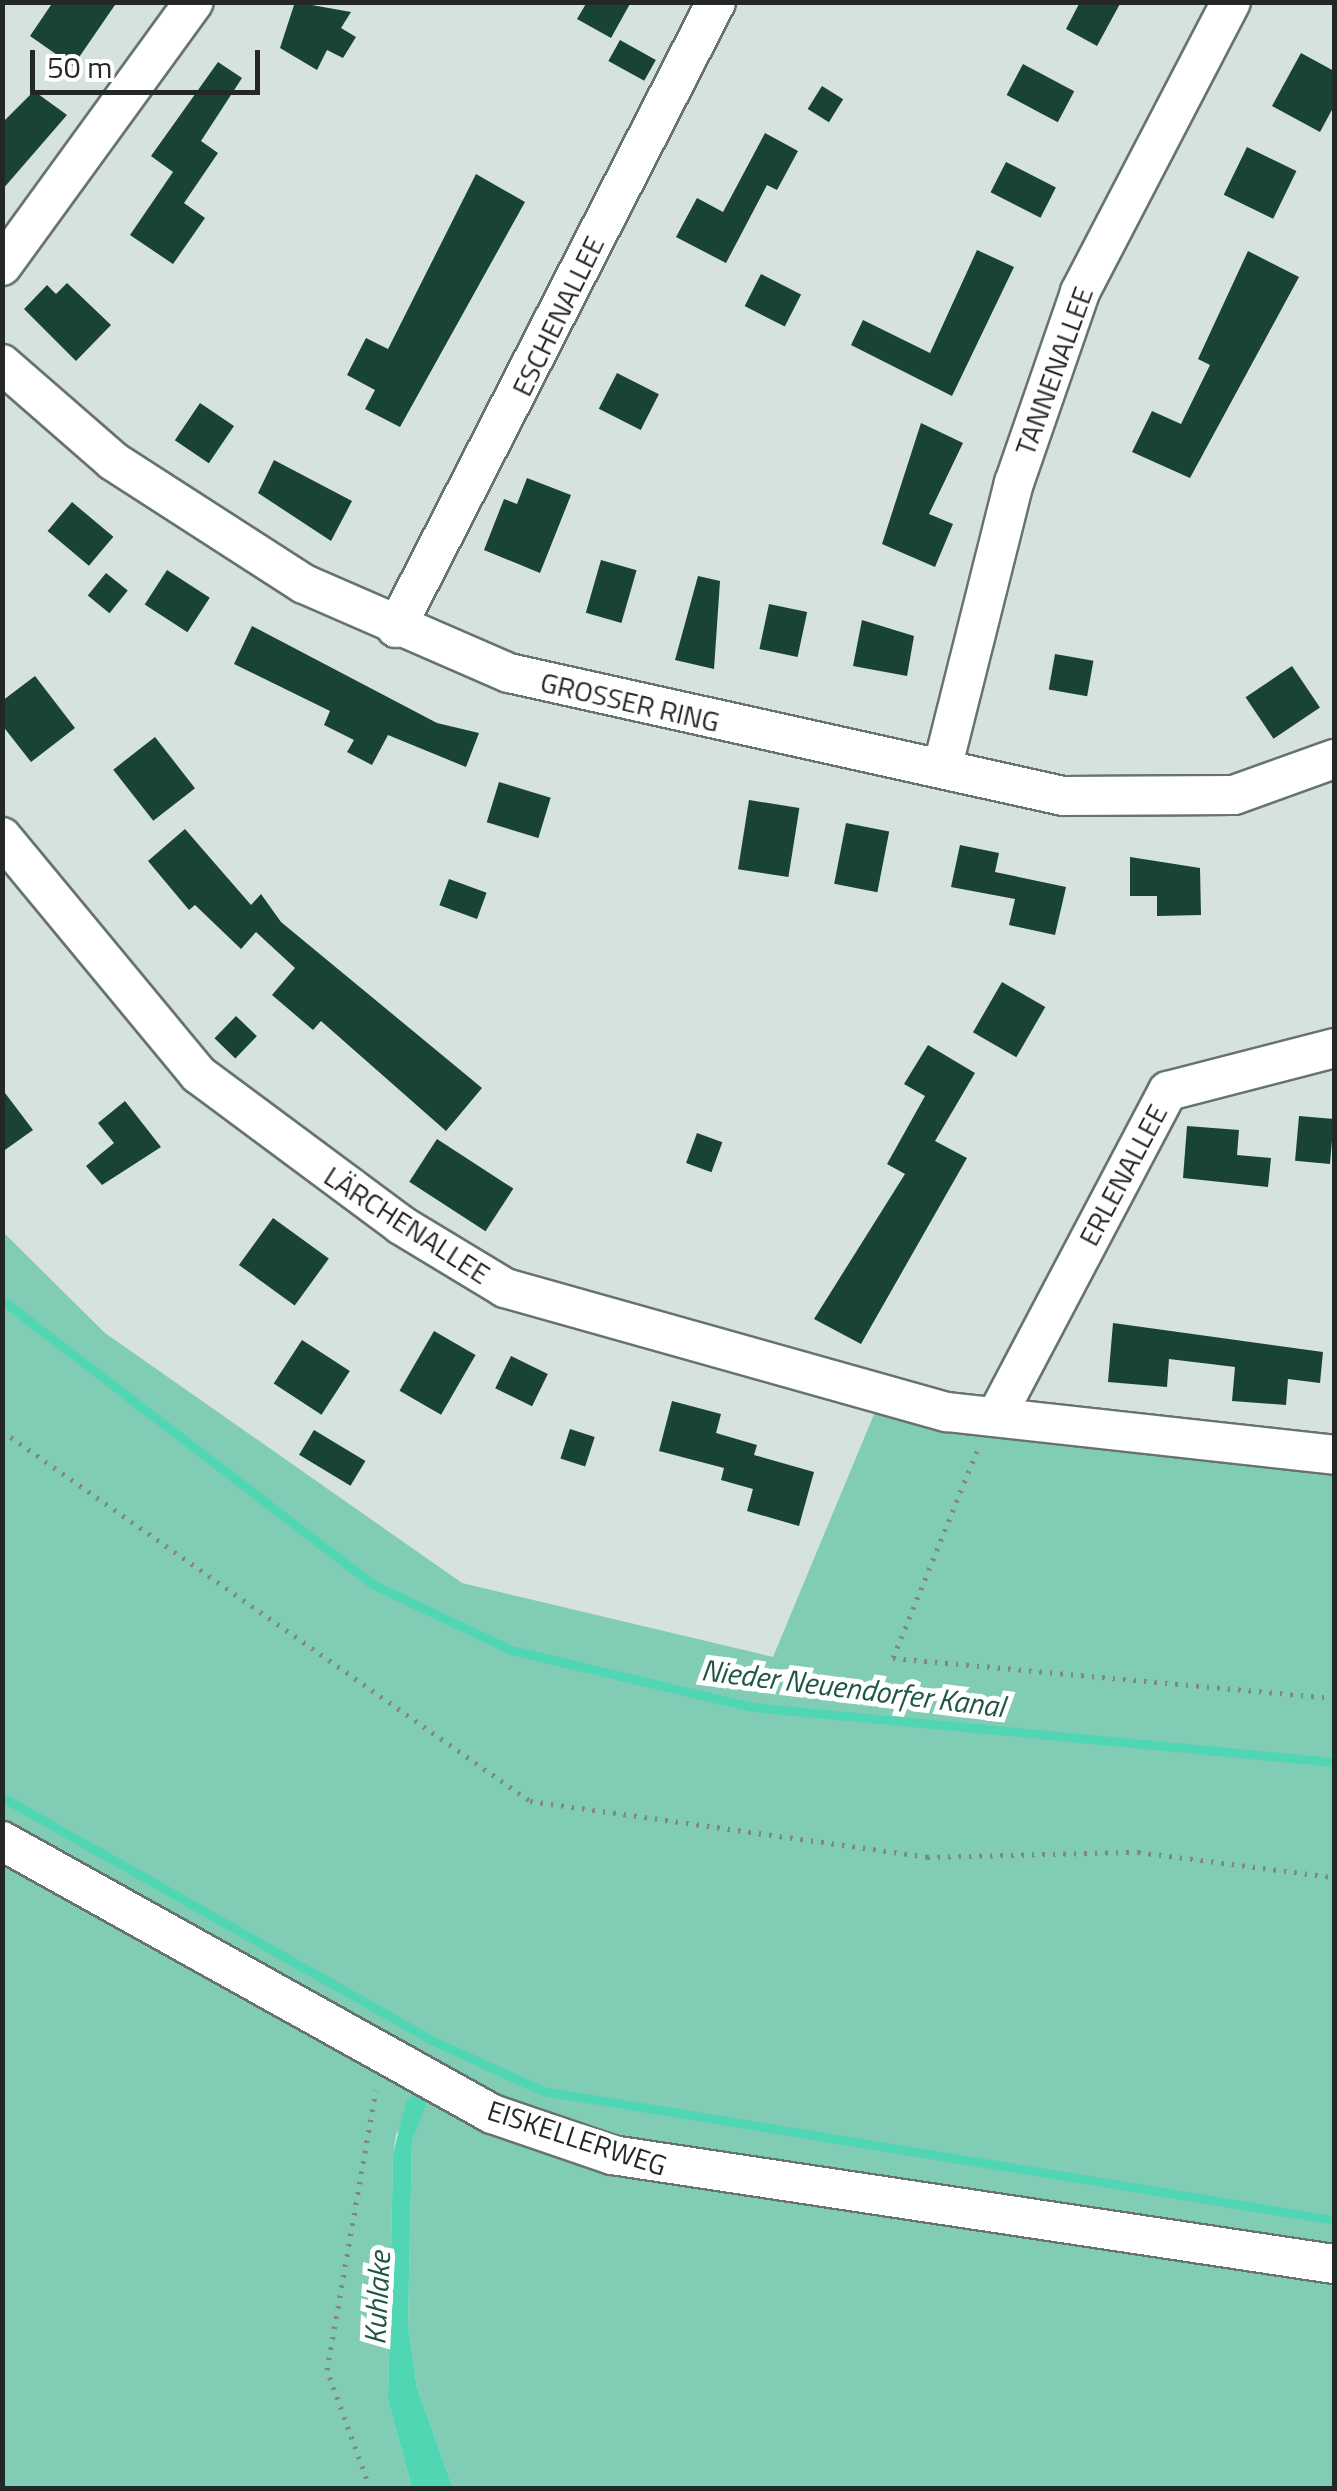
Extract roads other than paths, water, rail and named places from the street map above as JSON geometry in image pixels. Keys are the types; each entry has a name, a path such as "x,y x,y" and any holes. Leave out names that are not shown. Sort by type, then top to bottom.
{"street":[{"path":"2,266 194,2"},
{"name":"ESCHENALLEE","path":"396,628 716,2"},
{"name":"TANNENALLEE","path":"943,766 1014,483 1080,292 1232,2"},
{"name":"GROSSER RING","path":"2,364 113,460 205,524 396,628 509,674 636,708 943,766 1063,796 1149,802 1234,794 1334,759"},
{"name":"LÄRCHENALLEE","path":"2,837 198,1074 448,1257 524,1294 947,1412 998,1412 1334,1455"},
{"name":"ERLENALLEE","path":"998,1412 1168,1091 1334,1048"},
{"name":"EISKELLERWEG","path":"2,1840 382,2057 492,2114 690,2173 1334,2264"}],"waterway":[{"name":"Nieder Neuendorfer Kanal","path":"2,1300 372,1584 511,1650 752,1707 1334,1762"},
{"path":"2,1797 429,2039 543,2091 1334,2220"}],"water label":[{"name":"Kuhlake","path":"377,2298"}]}
